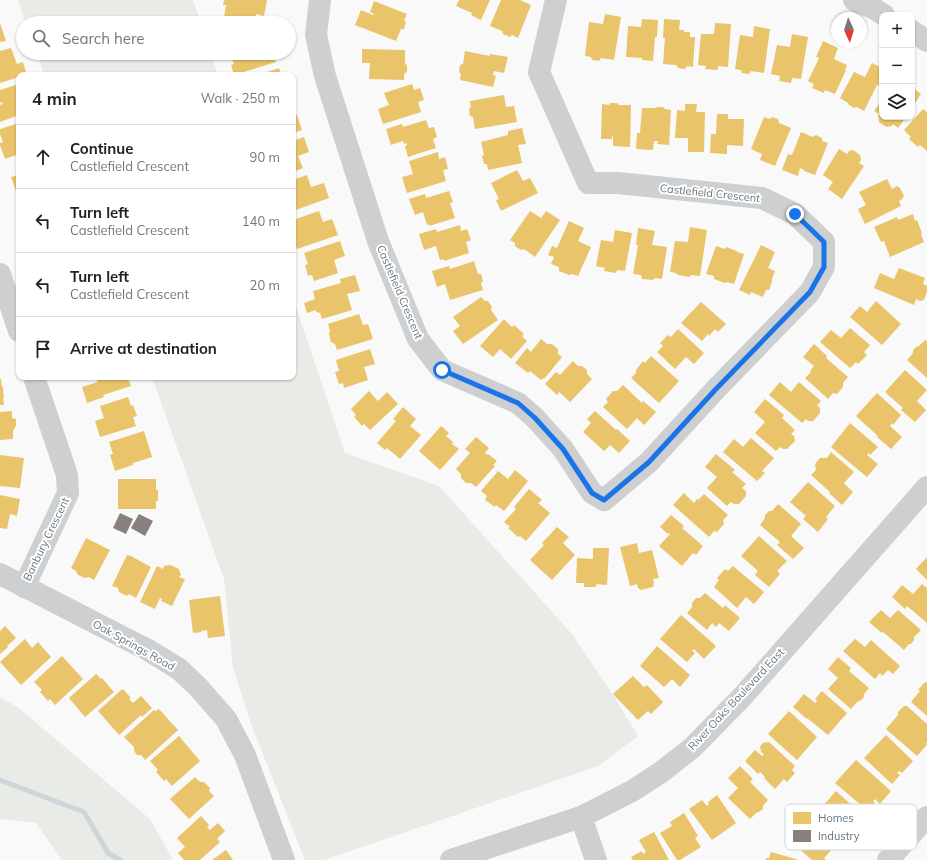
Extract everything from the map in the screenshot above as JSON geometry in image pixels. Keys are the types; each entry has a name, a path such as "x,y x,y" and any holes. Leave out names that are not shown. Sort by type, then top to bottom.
{"street":[{"name":"Castlefield Crescent","path":"320,0 316,35 325,76 378,241 418,339 442,370 518,403 535,418 563,449 592,493 604,500 649,462 716,389 810,292 824,267 824,242 795,214 762,198 618,183 588,182 539,72 556,0"},
{"path":"854,0 879,12"},
{"path":"915,33 927,41"},
{"path":"0,274 16,322"},
{"name":"Banbury Crescent","path":"24,587 68,493 67,475 35,380"},
{"name":"River Oaks Boulevard East","path":"451,860 581,817 632,791 660,773 692,748 742,697 927,487"},
{"name":"Oak Springs Road","path":"0,574 148,650 179,670 198,687 226,719 242,749 284,860"},
{"path":"581,817 596,860"},
{"path":"917,828 927,817"},
{"path":"888,860 897,850"}],"shaded area":[{"path":"18,0 193,0 199,16 24,16"},
{"path":"39,60 213,60 217,72 43,72"},
{"path":"296,307 345,453 439,486 572,634 613,695 638,736 598,766 324,860 305,860 251,724 233,667 224,579 153,380 296,380"},
{"path":"0,697 20,709 150,819 173,860 62,860 36,823 0,819"}],"building: Homes":[{"path":"224,0 267,0 264,16 256,14 256,16 224,16 226,5 223,5"},
{"path":"459,0 490,0 481,20 471,15 472,13 456,6"},
{"path":"501,0 520,0 531,5 518,38 512,35 510,37 503,34 502,31 490,26"},
{"path":"374,1 407,14 404,20 406,22 404,29 401,29 396,41 355,25 361,10 373,15 374,14 370,12"},
{"path":"605,14 621,17 614,60 601,58 599,61 592,60 591,57 585,56 589,22 603,24"},
{"path":"642,19 658,20 653,61 642,60 642,58 626,57 628,26 641,27"},
{"path":"664,19 680,20 679,30 690,32 690,37 695,37 693,67 687,66 685,69 678,68 676,65 663,64 665,38 663,38"},
{"path":"0,23 6,41 0,42"},
{"path":"715,23 731,24 728,67 718,66 718,70 705,69 706,66 698,65 701,34 714,34"},
{"path":"754,26 770,29 764,73 751,71 749,74 742,73 741,70 735,69 740,35 753,37"},
{"path":"792,34 808,37 801,79 792,78 791,83 779,81 780,76 771,74 777,45 790,47"},
{"path":"823,41 831,45 831,48 838,48 834,59 847,65 835,94 825,90 824,93 812,88 814,84 808,81 819,58 816,57"},
{"path":"11,48 17,64 23,62 26,72 16,72 16,78 0,83 0,51"},
{"path":"362,49 405,50 405,64 407,65 407,72 404,74 404,80 369,79 370,63 362,63"},
{"path":"465,51 490,56 490,54 508,57 504,73 494,71 493,75 496,76 493,87 460,80 460,65 463,64"},
{"path":"233,60 275,60 276,62 244,72 233,72 231,65 234,64"},
{"path":"872,63 879,66 879,86 877,85 864,111 857,107 854,108 840,98 854,72 865,77"},
{"path":"279,68 280,72 268,72"},
{"path":"412,84 414,90 420,88 424,100 418,102 421,112 383,124 378,109 389,105 384,93"},
{"path":"16,85 16,116 0,122 0,105 3,104 2,102 0,103 0,90"},
{"path":"915,89 921,94 915,103"},
{"path":"504,95 506,107 514,106 517,122 475,129 473,117 470,116 470,101"},
{"path":"610,103 631,105 630,147 613,146 612,136 612,139 601,139 602,104 609,105"},
{"path":"685,104 697,104 696,112 705,112 704,152 688,152 688,138 675,138 677,110 685,111"},
{"path":"879,104 879,114 874,111"},
{"path":"663,107 671,110 669,145 657,144 658,141 654,141 653,150 636,149 637,133 640,133 642,108"},
{"path":"923,109 927,112 927,151 920,145 918,147 909,139 911,137 904,130 913,120 915,120 915,118"},
{"path":"717,114 728,114 728,119 744,119 743,146 727,145 727,154 710,153 711,134 716,134"},
{"path":"879,114 879,120 904,120 898,128 893,124 892,126 886,127 879,122 878,116"},
{"path":"296,115 302,130 296,132"},
{"path":"764,117 778,119 779,123 791,128 775,166 760,160 762,154 751,149"},
{"path":"426,120 429,128 434,127 437,137 433,139 436,148 408,157 405,146 407,143 404,144 403,141 391,145 386,129 402,124 403,127"},
{"path":"16,124 16,155 5,159 0,145 0,143 3,142 0,129"},
{"path":"522,128 526,144 518,145 522,163 488,170 487,164 484,164 482,156 484,155 481,142 508,135 508,131"},
{"path":"801,132 813,137 816,135 822,138 822,141 828,143 815,175 800,168 798,176 782,170 788,154 792,155"},
{"path":"304,137 309,152 298,156 303,168 296,171 296,140"},
{"path":"839,149 847,154 849,151 853,150 860,155 861,160 859,163 864,166 842,199 828,189 833,182 823,175"},
{"path":"438,152 439,159 445,157 448,169 443,170 446,181 407,193 402,177 413,174 409,161"},
{"path":"517,170 523,181 530,178 538,193 501,211 496,200 499,199 491,183"},
{"path":"307,175 311,187 324,183 329,198 296,210 296,179"},
{"path":"16,176 16,191 11,177"},
{"path":"887,179 892,189 897,186 900,188 904,196 899,201 901,206 865,224 858,209 866,205 859,192"},
{"path":"449,191 453,202 450,203 455,218 429,226 429,224 427,225 423,212 415,215 409,199 425,194 426,198"},
{"path":"319,211 323,222 332,219 338,235 297,249 296,219"},
{"path":"530,211 541,218 546,211 560,220 535,257 524,249 521,250 515,246 515,243 510,240"},
{"path":"913,214 915,221 917,220 924,242 890,257 884,241 881,242 874,227 897,217 898,220"},
{"path":"569,221 584,228 578,241 591,247 578,276 572,274 569,275 559,271 559,267 551,264 554,257 548,255 552,246 557,248"},
{"path":"460,225 461,231 467,229 471,240 466,242 469,253 444,261 444,259 440,260 436,246 424,250 419,234 436,229 437,232"},
{"path":"690,227 707,230 700,276 691,275 689,277 670,272 675,241 688,242"},
{"path":"638,228 655,231 652,245 667,247 662,279 642,279 641,275 633,274 638,245 636,245"},
{"path":"615,230 632,233 625,271 617,270 616,273 604,271 605,268 596,266 601,240 613,242"},
{"path":"340,241 345,256 334,260 338,273 314,281 312,275 308,276 305,265 308,264 304,253"},
{"path":"761,245 775,252 768,268 775,271 769,290 766,290 763,297 751,292 750,295 739,290"},
{"path":"716,246 725,249 726,247 744,254 734,284 727,282 725,283 714,279 714,276 706,274"},
{"path":"474,261 478,274 481,274 483,290 450,300 445,284 437,287 432,271 449,266 450,269"},
{"path":"899,268 925,278 923,284 927,286 927,292 924,300 920,301 916,299 914,305 874,288 880,273 894,279"},
{"path":"355,275 360,291 347,294 352,310 322,319 320,313 316,312 316,310 307,313 304,303 315,299 313,291 341,283 340,279"},
{"path":"481,297 485,301 488,301 492,307 491,310 498,320 463,344 453,331 460,326 453,317"},
{"path":"876,301 901,324 882,345 850,317 860,306 867,312"},
{"path":"701,302 726,324 718,332 715,329 702,341 681,323"},
{"path":"359,314 363,325 368,324 373,339 337,350 335,344 331,342 328,324"},
{"path":"504,319 512,327 514,325 524,334 522,336 527,341 511,359 500,349 493,357 480,346"},
{"path":"850,328 870,345 864,352 867,355 858,364 856,362 850,368 820,342 831,330 841,338"},
{"path":"678,329 704,353 694,364 686,357 675,369 657,352 663,346 660,343 668,335 671,337"},
{"path":"541,339 547,344 552,344 558,349 558,354 562,357 544,379 543,378 541,380 530,371 528,373 515,363 527,348 531,352"},
{"path":"925,340 927,341 927,378 907,360 913,353 913,350"},
{"path":"814,344 827,356 826,358 848,377 843,383 843,387 837,394 833,393 828,399 805,378 814,366 803,357"},
{"path":"370,349 375,364 364,367 368,380 344,388 343,383 339,384 335,372 339,371 336,360"},
{"path":"651,356 679,381 659,403 631,378 636,373 636,370 643,361 645,363"},
{"path":"573,361 578,366 582,366 587,370 587,374 592,379 570,402 559,392 557,395 545,384 556,372 560,375"},
{"path":"905,370 927,390 917,401 926,410 915,422 901,410 903,408 885,392"},
{"path":"0,379 3,387 4,405 0,405"},
{"path":"97,380 129,380 131,386 103,395 104,397 87,403 82,387 98,382"},
{"path":"780,382 791,392 799,382 821,401 817,406 820,408 820,413 813,421 808,421 806,419 802,423 769,395"},
{"path":"623,385 642,403 643,401 656,412 644,425 637,418 627,429 603,407 608,402 606,399 613,391 617,391"},
{"path":"369,391 378,401 387,392 398,404 370,430 364,424 362,426 354,417 356,415 351,409"},
{"path":"877,393 901,415 893,425 892,423 890,426 902,437 891,449 856,416"},
{"path":"128,397 137,416 133,417 136,426 100,437 95,421 104,418 100,406"},
{"path":"765,399 784,415 782,418 795,430 791,434 794,436 795,441 787,449 780,447 776,451 755,433 765,422 754,412"},
{"path":"403,407 416,419 410,426 421,435 400,459 387,448 385,450 377,443 396,421 393,419"},
{"path":"12,411 12,418 16,419 13,439 0,440 0,412"},
{"path":"595,411 630,441 619,453 610,445 604,451 583,432 591,423 587,419"},
{"path":"850,423 878,447 870,455 869,453 867,455 878,464 867,477 831,447"},
{"path":"441,426 449,433 446,436 453,442 452,444 459,449 440,470 419,451"},
{"path":"144,431 152,457 115,471 110,455 113,454 109,442"},
{"path":"476,437 489,448 485,453 497,461 493,465 495,466 476,487 471,483 466,483 456,469 470,453 465,449"},
{"path":"751,438 774,458 762,471 765,473 757,481 723,452 734,439 743,447"},
{"path":"831,452 854,472 844,483 853,492 842,505 811,475 816,470 815,464 820,458 827,458"},
{"path":"716,454 735,470 732,472 746,484 742,488 746,491 746,496 739,504 734,504 731,502 727,506 707,488 717,477 705,467"},
{"path":"0,455 24,458 20,488 0,486"},
{"path":"515,470 528,481 504,511 485,500 487,496 481,491 498,471 508,479"},
{"path":"118,479 156,479 158,501 156,501 156,509 118,509"},
{"path":"808,482 835,506 826,517 828,519 818,532 803,519 806,516 790,502"},
{"path":"529,489 542,500 538,503 550,513 526,541 520,536 518,537 504,522 516,509 514,507"},
{"path":"684,493 694,503 704,494 728,515 723,520 724,524 717,532 714,531 709,537 673,505"},
{"path":"0,495 20,499 17,516 10,514 7,529 0,528"},
{"path":"778,504 801,524 791,536 804,548 793,559 777,545 780,542 760,525 765,518 765,515 769,511 772,511"},
{"path":"671,515 684,526 682,528 703,546 696,555 693,553 682,566 659,546 670,534 660,527"},
{"path":"557,527 569,537 563,543 575,555 552,580 530,560 544,545 542,543"},
{"path":"759,536 787,561 777,571 780,574 769,587 755,575 758,571 741,556"},
{"path":"86,538 110,550 94,580 89,577 85,578 78,575 76,571 71,568"},
{"path":"637,543 639,553 652,550 659,578 653,579 653,587 641,590 638,588 637,584 630,586 620,547"},
{"path":"593,548 609,548 607,585 596,584 596,587 584,587 584,583 576,583 577,558 593,559"},
{"path":"127,555 151,567 136,598 129,594 127,596 119,592 118,588 112,586"},
{"path":"927,557 927,580 916,569"},
{"path":"170,565 179,569 181,575 179,577 185,579 172,606 161,601 162,599 160,598 155,609 140,602 157,566 163,569 164,566"},
{"path":"733,566 764,592 754,604 746,597 737,608 714,587 719,580 717,578 725,569 728,571"},
{"path":"922,584 927,588 927,623 907,606 905,609 892,597 902,585 913,594"},
{"path":"705,593 723,608 725,605 740,618 729,631 719,623 716,627 712,623 707,630 687,613 692,607 692,603 696,598 700,598"},
{"path":"220,596 225,636 208,638 207,630 193,633 189,600"},
{"path":"881,610 890,618 898,610 921,630 914,637 911,644 909,644 904,650 869,622"},
{"path":"681,615 716,646 704,659 694,649 692,651 695,653 687,662 660,639"},
{"path":"5,626 16,638 0,654 0,631"},
{"path":"25,639 32,648 38,642 51,657 21,685 0,662"},
{"path":"855,639 865,647 871,640 900,666 893,674 888,670 882,676 880,673 875,679 843,651"},
{"path":"657,646 690,675 680,687 672,679 664,687 640,666"},
{"path":"62,656 83,679 55,705 50,699 48,701 40,692 42,690 34,682"},
{"path":"838,657 851,668 849,671 869,688 864,694 864,697 851,709 828,689 838,678 828,669"},
{"path":"96,674 101,679 102,678 114,692 85,717 69,698"},
{"path":"633,676 644,687 647,685 663,702 651,714 648,711 638,720 613,694"},
{"path":"925,682 927,683 927,716 911,702"},
{"path":"123,689 131,698 129,699 133,703 141,696 152,708 142,717 141,715 119,735 98,711"},
{"path":"822,691 847,713 828,735 793,707 804,694 815,703 817,701 815,699"},
{"path":"904,706 907,706 927,724 927,745 917,756 886,729"},
{"path":"159,709 178,730 145,760 141,755 137,755 134,751 134,747 124,737 154,710 156,711"},
{"path":"789,711 817,737 797,760 768,734"},
{"path":"886,735 913,761 902,773 899,771 897,773 900,775 892,784 864,758"},
{"path":"179,736 200,761 172,786 166,779 164,781 156,772 158,770 150,761"},
{"path":"769,742 795,766 792,770 795,773 787,782 784,779 775,789 760,772 758,774 745,761 755,750 762,756 764,754 761,752 760,746 763,743"},
{"path":"856,760 891,791 880,804 875,799 873,801 874,804 860,804 835,783"},
{"path":"740,766 753,779 750,782 768,800 763,806 763,809 750,819 728,798 738,788 728,778"},
{"path":"195,777 200,782 204,782 210,788 209,791 214,796 189,819 170,799"},
{"path":"836,791 850,804 825,804"},
{"path":"717,795 736,823 712,840 689,809 702,800 707,806 709,804 708,802"},
{"path":"684,813 698,836 695,838 701,847 680,860 677,860 660,833 672,826 670,822"},
{"path":"201,816 209,825 207,827 210,830 218,823 225,831 217,839 220,842 200,860 184,860 178,853 185,847 177,838"},
{"path":"654,832 669,860 633,860 631,857 642,851 643,854 646,852 639,840"},
{"path":"226,850 233,860 212,860"},
{"path":"800,850 831,850 824,858 826,860 812,860"},
{"path":"771,852 799,860 766,860 766,858 769,858"}],"building: Industry":[{"path":"120,513 133,519 126,534 113,528"},
{"path":"139,514 153,521 145,536 131,528"}],"waterway":[{"path":"0,780 84,812 108,853 120,860"}],"route":[{"path":"442,370 518,403 535,418 563,449 592,493 604,500 649,462 716,389 810,292 824,267 824,242 795,214"}]}
